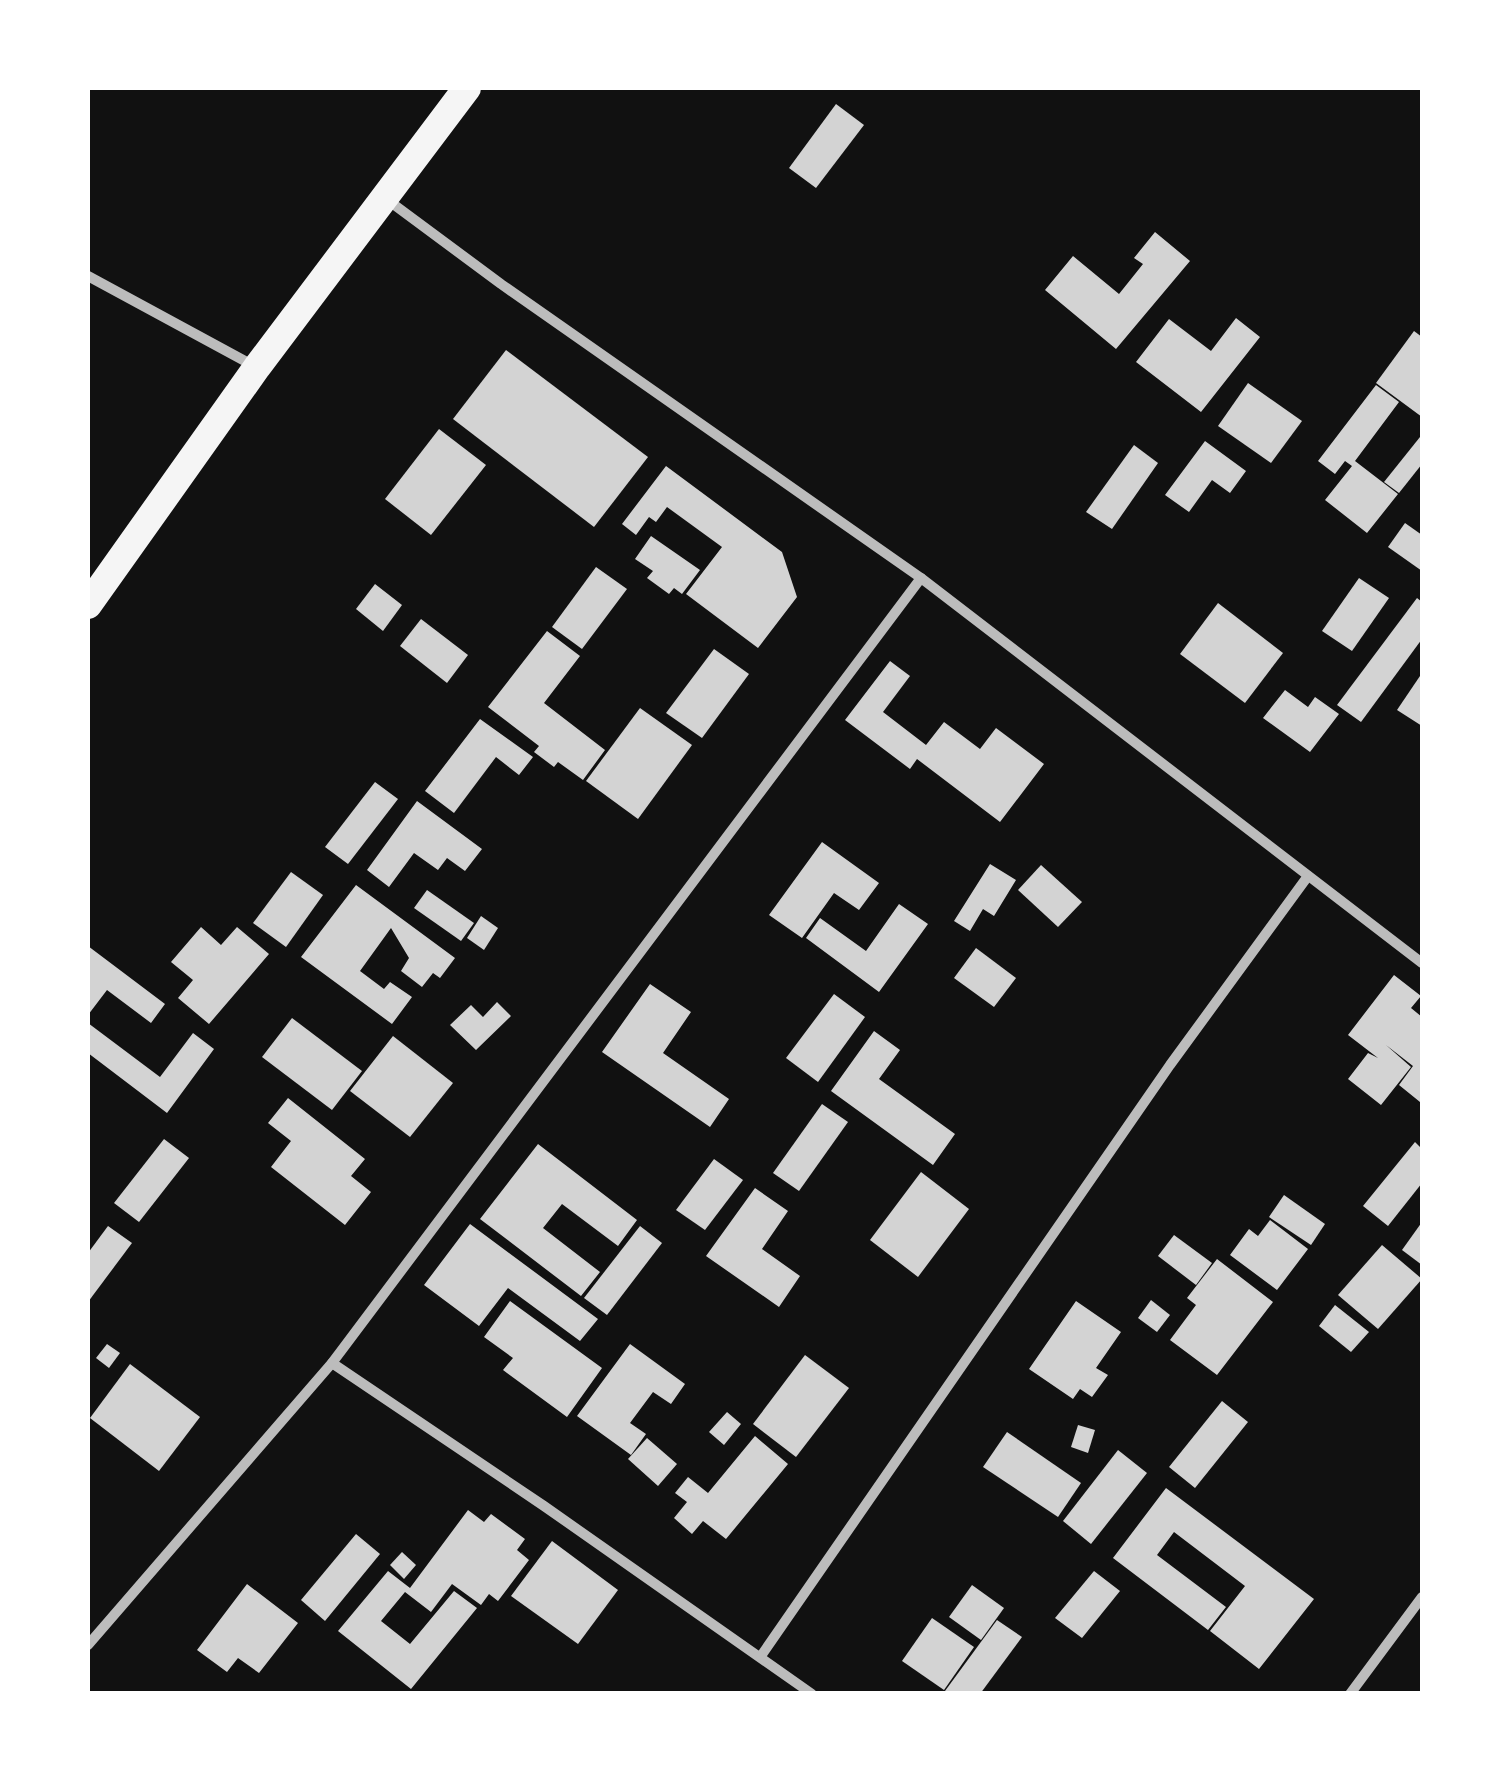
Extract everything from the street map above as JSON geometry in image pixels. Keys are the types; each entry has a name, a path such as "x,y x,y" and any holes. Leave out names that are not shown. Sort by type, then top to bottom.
{"highway":[{"path":"88,605 257,367 466,88"}],"street":[{"path":"385,198 500,284 922,578 1422,963"},
{"path":"88,276 257,367"},
{"path":"88,1645 332,1364 922,578"},
{"path":"761,1656 1170,1065 1308,876"},
{"path":"332,1364 812,1694"},
{"path":"1350,1694 1422,1597"}],"building":[{"path":"836,104 864,125 816,188 789,168"},
{"path":"1155,232 1190,261 1116,349 1045,290 1073,256 1119,294 1143,264 1134,258"},
{"path":"1236,318 1260,337 1201,412 1136,362 1169,319 1211,351"},
{"path":"1414,331 1422,337 1422,417 1376,383"},
{"path":"506,350 648,457 594,527 453,419"},
{"path":"1248,383 1302,421 1271,463 1218,426"},
{"path":"1376,385 1399,402 1355,461 1398,494 1367,533 1325,500 1352,466 1345,461 1335,474 1318,461"},
{"path":"439,429 486,465 431,535 385,499"},
{"path":"1420,437 1422,464 1399,493 1384,482"},
{"path":"1205,441 1246,471 1230,493 1212,480 1189,512 1165,495"},
{"path":"1134,445 1158,463 1112,529 1086,512"},
{"path":"666,466 782,552 797,597 758,648 686,594 722,547 667,507 656,522 649,517 636,535 622,524"},
{"path":"1405,523 1422,535 1422,571 1388,547"},
{"path":"651,536 700,570 682,594 674,588 669,594 647,578 653,571 635,559"},
{"path":"596,567 627,589 582,649 552,627"},
{"path":"1359,578 1389,598 1352,651 1322,631"},
{"path":"375,584 402,605 383,631 356,609"},
{"path":"1417,598 1422,602 1422,639 1361,722 1337,705"},
{"path":"1218,603 1283,653 1245,703 1180,654"},
{"path":"421,619 468,655 447,683 400,646"},
{"path":"547,631 580,656 544,703 605,750 583,780 558,762 554,767 534,752 539,746 488,707"},
{"path":"714,649 749,674 702,738 666,713"},
{"path":"890,661 910,676 883,712 926,745 944,722 980,749 996,728 1044,764 1000,822 917,759 910,769 845,720"},
{"path":"1422,673 1422,726 1397,710"},
{"path":"1285,690 1308,707 1315,697 1339,714 1310,752 1263,718"},
{"path":"640,708 692,745 638,819 586,781"},
{"path":"480,719 533,757 519,775 496,757 454,813 425,791"},
{"path":"375,782 398,799 348,864 325,847"},
{"path":"417,801 482,849 465,871 447,858 438,870 414,853 389,887 367,870"},
{"path":"822,842 879,883 859,910 834,893 802,938 769,915"},
{"path":"990,864 1016,880 994,916 983,909 970,931 954,921"},
{"path":"1041,865 1082,902 1058,927 1018,890"},
{"path":"291,872 323,895 286,947 253,923"},
{"path":"356,885 455,958 440,978 433,973 422,987 401,971 409,958 391,928 360,971 384,989 390,982 412,997 392,1024 301,957"},
{"path":"427,890 474,923 461,941 414,908"},
{"path":"899,904 928,924 879,992 806,938 820,918 866,951"},
{"path":"481,916 498,928 484,950 467,938"},
{"path":"201,927 221,945 237,927 269,954 209,1024 178,998 193,980 171,962"},
{"path":"88,946 165,1004 151,1023 107,990 88,1015"},
{"path":"976,948 1016,978 994,1007 954,978"},
{"path":"1394,975 1421,996 1411,1008 1422,1017 1422,1099 1420,1102 1399,1085 1413,1066 1386,1045 1411,1067 1381,1105 1348,1079 1368,1053 1378,1058 1348,1035"},
{"path":"650,984 691,1012 663,1053 729,1099 710,1127 602,1052"},
{"path":"834,994 865,1017 818,1082 786,1058"},
{"path":"497,1002 511,1016 476,1050 450,1025 471,1005 483,1017"},
{"path":"292,1018 362,1071 332,1110 262,1057"},
{"path":"88,1023 160,1077 193,1033 214,1049 167,1113 88,1053"},
{"path":"874,1031 900,1050 879,1079 955,1134 933,1165 831,1091"},
{"path":"393,1036 453,1083 410,1137 350,1091"},
{"path":"288,1098 365,1159 351,1176 371,1192 345,1225 271,1167 291,1141 268,1123"},
{"path":"822,1104 848,1122 799,1191 773,1173"},
{"path":"164,1139 189,1158 139,1222 114,1203"},
{"path":"1415,1142 1422,1149 1422,1183 1388,1226 1363,1206"},
{"path":"538,1144 637,1220 618,1246 562,1204 543,1228 600,1272 581,1296 480,1219"},
{"path":"714,1159 743,1180 705,1230 676,1210"},
{"path":"921,1172 969,1209 918,1277 870,1240"},
{"path":"755,1188 788,1211 762,1249 800,1276 779,1307 706,1256"},
{"path":"1284,1195 1325,1224 1311,1245 1269,1217"},
{"path":"1270,1220 1308,1249 1277,1290 1230,1255 1249,1229 1258,1236"},
{"path":"1422,1222 1422,1265 1402,1250"},
{"path":"470,1224 598,1319 580,1341 508,1288 479,1326 424,1285"},
{"path":"108,1226 132,1243 88,1302 88,1253"},
{"path":"640,1226 662,1243 607,1315 584,1298"},
{"path":"1174,1235 1212,1263 1196,1285 1158,1256"},
{"path":"1382,1245 1422,1279 1378,1329 1338,1295"},
{"path":"1217,1259 1273,1302 1217,1375 1170,1340 1196,1305 1187,1298"},
{"path":"1151,1300 1170,1315 1157,1332 1138,1318"},
{"path":"510,1301 602,1368 567,1417 503,1370 513,1358 484,1337"},
{"path":"1076,1301 1121,1332 1096,1368 1108,1375 1092,1397 1080,1389 1073,1399 1029,1369"},
{"path":"1335,1305 1369,1332 1351,1352 1319,1326"},
{"path":"107,1344 120,1353 109,1368 96,1358"},
{"path":"630,1344 685,1384 671,1404 653,1392 630,1423 646,1434 631,1455 577,1416"},
{"path":"805,1355 849,1388 796,1457 753,1424"},
{"path":"130,1364 200,1417 159,1471 90,1418"},
{"path":"1222,1401 1248,1422 1195,1488 1169,1467"},
{"path":"727,1412 741,1424 724,1445 709,1432"},
{"path":"1078,1425 1095,1430 1088,1453 1071,1447"},
{"path":"1007,1432 1081,1483 1058,1517 983,1467"},
{"path":"755,1436 788,1464 726,1539 703,1521 692,1534 674,1518 687,1502 675,1493 688,1477 708,1493"},
{"path":"647,1438 677,1464 658,1486 628,1459"},
{"path":"1118,1450 1147,1473 1091,1544 1063,1521"},
{"path":"1166,1488 1314,1599 1259,1669 1210,1631 1245,1586 1174,1532 1157,1555 1226,1607 1208,1630 1113,1558"},
{"path":"468,1510 484,1522 491,1514 525,1539 517,1550 529,1560 498,1601 489,1594 481,1605 452,1584 431,1612 405,1592 381,1621 410,1644 454,1591 477,1608 411,1689 338,1631 388,1571 410,1588"},
{"path":"356,1534 380,1554 325,1621 301,1600"},
{"path":"552,1541 618,1590 578,1644 511,1596"},
{"path":"402,1552 416,1565 404,1579 390,1565"},
{"path":"1094,1571 1120,1591 1082,1638 1055,1618"},
{"path":"247,1584 298,1623 259,1673 238,1658 227,1672 197,1650"},
{"path":"972,1585 1004,1608 981,1640 949,1617"},
{"path":"932,1618 974,1647 944,1690 902,1661"},
{"path":"997,1620 1022,1637 980,1694 948,1694 945,1691"}]}
